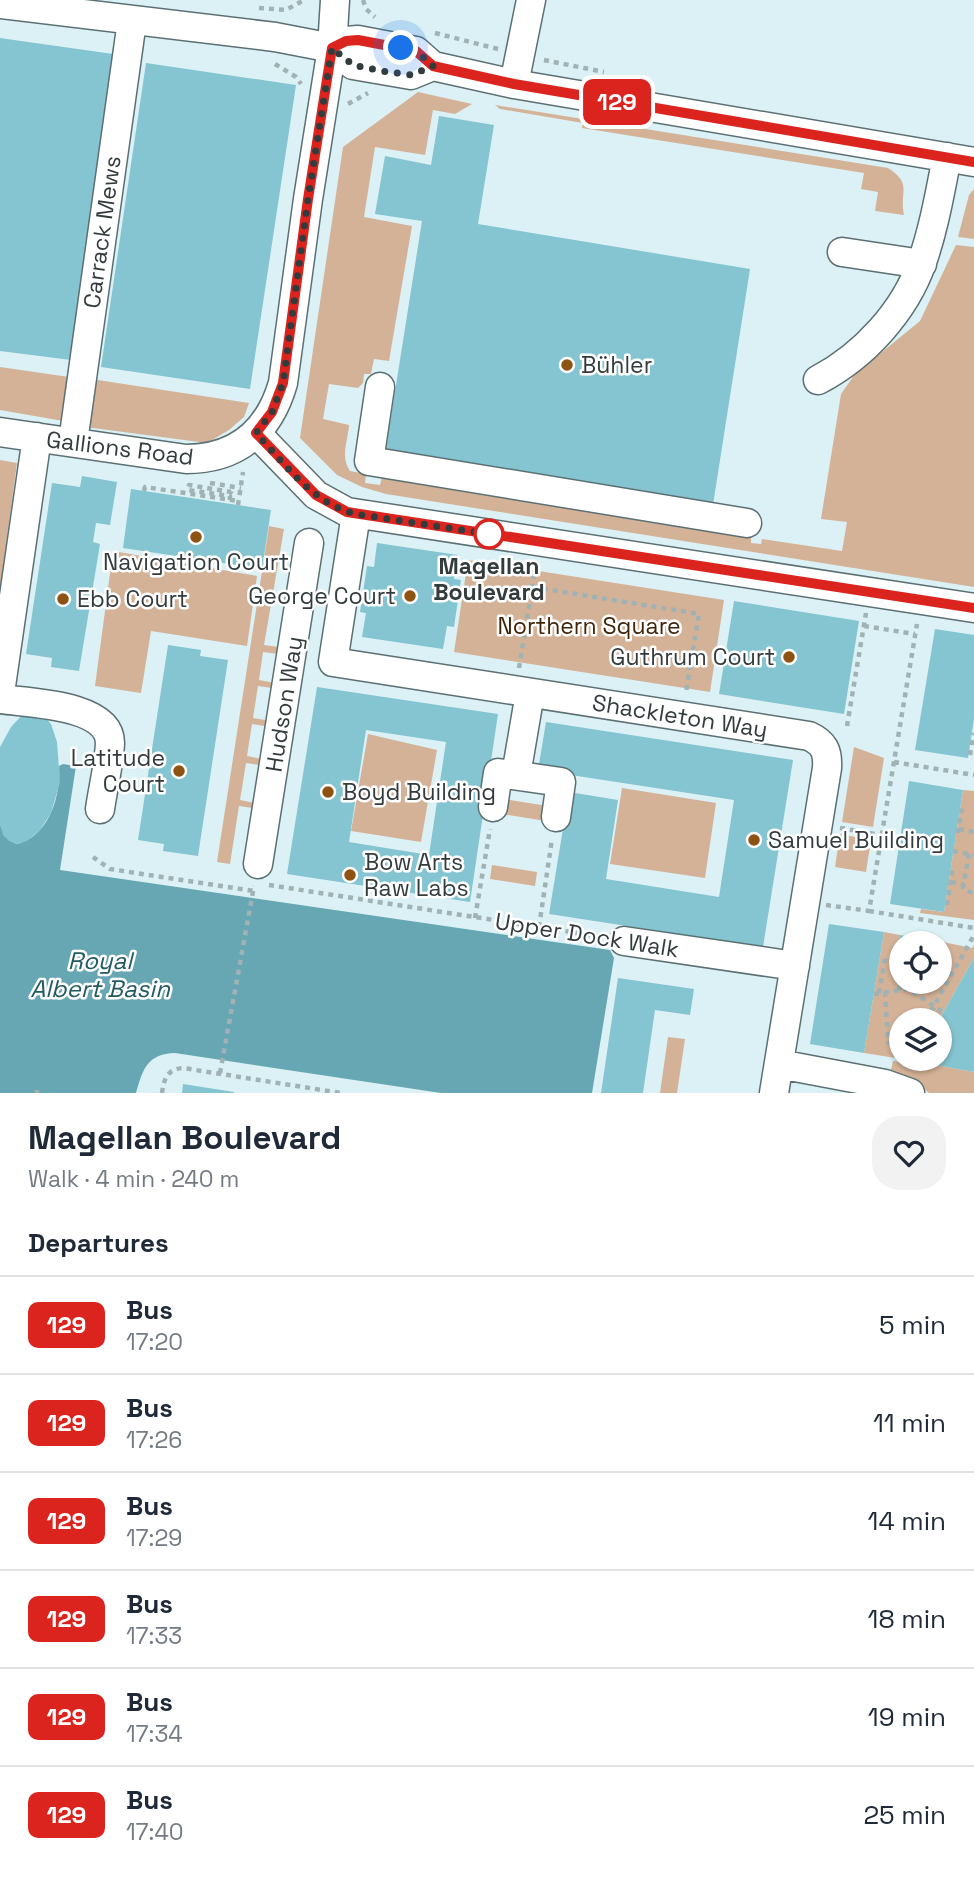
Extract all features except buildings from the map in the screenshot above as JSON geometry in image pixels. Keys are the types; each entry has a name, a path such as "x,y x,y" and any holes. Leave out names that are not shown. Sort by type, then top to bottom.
{"street":[{"name":"Gallions Road","path":"0,432 207,459 231,451 256,433 272,412 283,383 332,48 335,0"},
{"path":"514,84 531,0"},
{"path":"0,4 262,36 332,48 346,41 358,40 416,51 433,66 514,84 961,160 934,221 922,264 896,313 864,347 834,372 818,380"},
{"name":"Carrack Mews","path":"73,442 132,21"},
{"path":"842,252 922,264"},
{"path":"380,387 369,461 747,523"},
{"path":"256,433 316,495 356,514 974,608"},
{"path":"0,693 37,437"},
{"path":"333,662 356,514"},
{"name":"Hudson Way","path":"258,884 309,543"},
{"name":"Shackleton Way","path":"292,655 808,736 821,742 828,755 774,1093"},
{"path":"516,775 522,692"},
{"path":"0,699 89,714 106,729 110,740 100,809"},
{"path":"493,807 498,773 561,782 556,817"},
{"name":"Upper Dock Walk","path":"624,941 795,966"},
{"path":"779,1064 885,1084 910,1093"}],"path":[{"path":"258,8 286,10 304,0"},
{"path":"433,33 615,74"},
{"path":"272,62 296,77 301,85"},
{"path":"346,106 379,87"},
{"path":"144,491 145,488 238,503 244,466"},
{"path":"208,483 241,488"},
{"path":"230,500 230,496 188,490 189,485 231,492 232,486"},
{"path":"522,692 539,541"},
{"path":"533,587 699,614 682,717"},
{"path":"847,726 866,610"},
{"path":"869,911 918,618"},
{"path":"864,626 915,634"},
{"path":"970,755 974,733"},
{"path":"894,762 974,775"},
{"path":"475,918 493,807"},
{"path":"962,808 959,831 974,832"},
{"path":"539,927 556,817"},
{"path":"818,825 881,835"},
{"path":"953,851 972,854 963,888 974,894"},
{"name":"Upper Dock Walk","path":"93,857 110,869 258,884 624,941"},
{"path":"947,905 953,867"},
{"path":"950,882 964,885"},
{"path":"220,1073 258,884"},
{"path":"805,902 974,928"},
{"path":"952,975 974,935"},
{"path":"886,954 879,993 889,1043"},
{"path":"879,993 889,992"},
{"path":"915,994 938,1008"},
{"path":"935,1006 942,994"},
{"path":"162,1093 169,1073 175,1069 220,1073 341,1093"}],"green space":[{"path":"418,92 472,104 455,114 433,110 425,155 375,147 364,217 412,226 389,361 374,359 371,374 364,374 363,383 358,388 329,384 323,419 349,425 345,460 350,471 366,474 365,483 380,485 382,477 751,536 751,543 761,544 762,539 842,551 847,522 821,519 841,394 855,374 920,321 956,245 974,247 974,587 386,494 362,487 337,475 300,438 343,147"},
{"path":"495,105 888,168 903,184 904,215 875,211 878,192 861,189 864,173 582,128 583,123 500,109"},
{"path":"974,189 974,239 958,237 969,195"},
{"path":"0,367 69,377 63,421 0,410"},
{"path":"91,379 249,403 244,417 207,443 85,427"},
{"path":"0,460 17,463 0,589"},
{"path":"269,526 284,529 264,645 287,648 286,655 263,652 259,680 280,684 279,689 258,686 253,718 272,721 271,727 252,724 247,756 267,760 266,766 246,763 240,800 260,804 259,809 239,806 230,864 217,862"},
{"path":"113,551 257,576 247,646 151,631 141,693 95,686"},
{"name":"Northern Square","path":"468,560 724,600 710,692 454,652"},
{"path":"368,734 437,750 421,842 351,831"},
{"path":"854,747 884,758 873,827 842,822"},
{"path":"622,788 716,803 705,878 610,864"},
{"path":"963,790 974,791 974,920 920,913 921,909 944,912"},
{"path":"503,799 548,806 546,821 501,814"},
{"path":"840,834 871,840 866,872 835,867"},
{"path":"492,865 537,872 535,886 490,879"},
{"path":"884,932 889,933 889,994 952,994 952,944 972,948 974,945 974,958 946,1008 889,1008 889,1057 864,1053"},
{"path":"668,1037 685,1039 677,1093 660,1093"},
{"path":"952,1068 974,1072 974,1093 929,1093 919,1084 890,1074 891,1071 952,1071"}],"water":[{"name":"Royal Albert Basin","path":"59,766 76,766 60,870 610,950 614,958 592,1093 441,1093 175,1053 158,1056 148,1064 136,1093 0,1093 0,824 6,837 17,844 37,833 51,813 58,790"}],"bus line":[{"name":"129","path":"974,162 514,84 433,66 416,51 358,40 346,41 332,48 283,383 279,400 256,433 316,495 347,512 974,608"}],"place":[{"name":"Bühler","path":"567,365"},
{"name":"Magellan Boulevard","path":"489,534"},
{"name":"Navigation Court","path":"196,537"},
{"name":"George Court","path":"410,596"},
{"name":"Ebb Court","path":"63,599"},
{"name":"Guthrum Court","path":"789,657"},
{"name":"Latitude Court","path":"179,771"},
{"name":"Boyd Building","path":"328,792"},
{"name":"Samuel Building","path":"754,840"},
{"name":"Bow Arts Raw Labs","path":"350,875"}],"route":[{"path":"401,48 416,51 433,66 411,75 382,71 353,65 332,48 283,383 279,400 256,433 316,495 347,512 489,534"}]}
